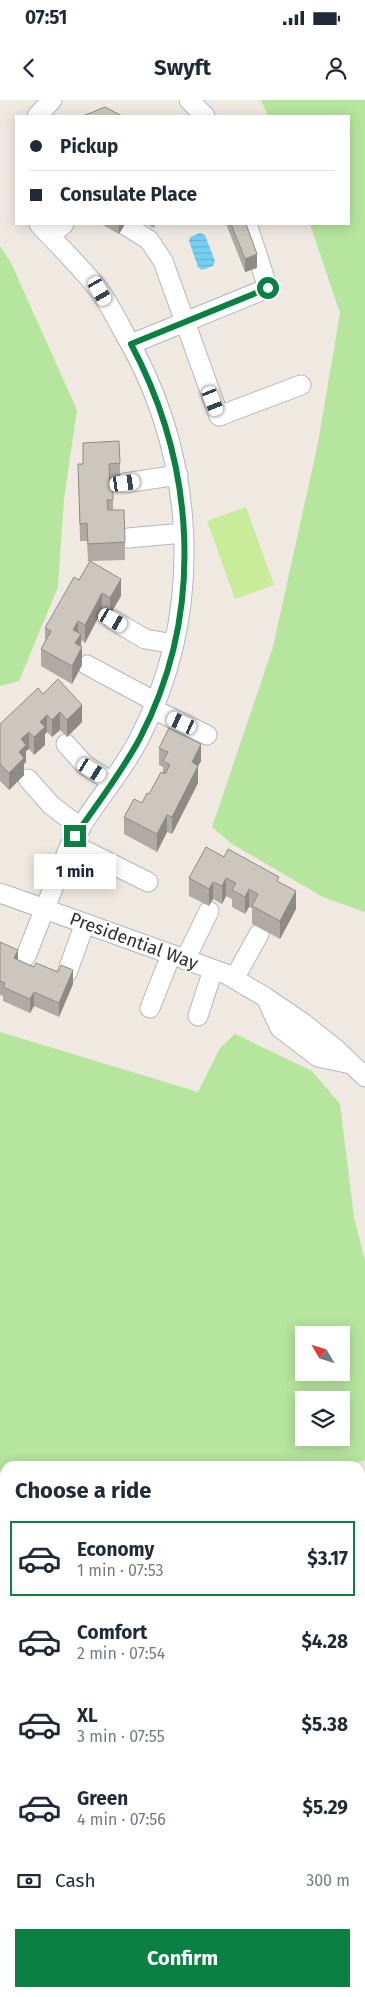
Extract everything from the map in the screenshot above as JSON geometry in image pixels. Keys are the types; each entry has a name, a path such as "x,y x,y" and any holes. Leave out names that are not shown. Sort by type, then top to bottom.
{"street":[{"path":"38,115 52,100"},
{"path":"190,100 204,115"},
{"path":"125,225 149,240 163,262 219,416 301,385"},
{"path":"131,344 268,288 247,225"},
{"path":"26,956 76,836 140,739 154,705 174,644 183,590 184,533 178,475 160,406 131,344 100,291 51,228"},
{"path":"125,483 178,475"},
{"path":"128,538 184,533"},
{"path":"113,620 145,639 174,644"},
{"path":"87,665 208,735"},
{"path":"66,744 85,765 112,782"},
{"path":"28,779 76,836 148,882"},
{"name":"Presidential Way","path":"0,893 213,970 234,979 265,997 292,1005 341,1043 361,1073"},
{"path":"150,1008 178,957 209,911"},
{"path":"67,973 85,924"},
{"path":"234,979 259,934"},
{"path":"198,1016 213,970"},
{"name":"Presidential Way","path":"265,997 280,1028 318,1057 361,1073"}],"green space":[{"path":"261,100 365,100 364,912 323,897 232,844 212,827 273,647 318,443 340,313 310,225 350,225 350,115 268,115"},
{"path":"0,246 11,263 77,410 64,499 58,587 19,681 0,686"},
{"path":"246,507 274,585 235,599 207,521"},
{"path":"0,1032 198,1092 220,1048 235,1034 312,1071 340,1104 354,1217 365,1261 365,1460 0,1461"}],"water":[{"path":"200,233 205,235 215,261 213,266 202,270 198,267 189,241 190,237"}],"building":[{"path":"105,107 120,115 85,115"},
{"path":"231,225 246,225 257,254 245,259"},
{"path":"119,441 120,463 109,464 110,484 113,484 113,500 107,500 108,510 124,510 125,542 88,544 87,523 80,524 78,464 83,464 83,443"},
{"path":"90,561 121,579 110,598 102,593 85,625 78,621 73,630 81,634 75,643 82,647 72,666 41,649 51,631 45,628 74,577 79,580"},
{"path":"58,679 82,705 67,720 60,712 52,720 47,715 40,722 45,727 34,737 29,732 21,739 26,745 19,752 24,758 9,773 0,764 0,724 38,688 43,694"},
{"path":"169,728 201,744 192,762 198,766 172,817 167,815 157,834 124,817 134,799 142,803 161,772 165,774 170,765 163,761 168,752 159,748"},
{"path":"206,847 224,857 228,849 279,877 277,881 296,891 280,921 252,906 258,894 249,889 245,897 232,890 236,883 226,878 222,886 213,882 209,889 189,878"},
{"path":"0,942 18,950 14,958 34,967 36,963 58,972 61,965 73,970 59,1003 34,992 30,999 3,987 5,983 0,981"}],"route":[{"path":"75,836 140,739 156,702 170,661 183,590 185,547 178,475 160,406 143,366 131,344 268,288"}]}
